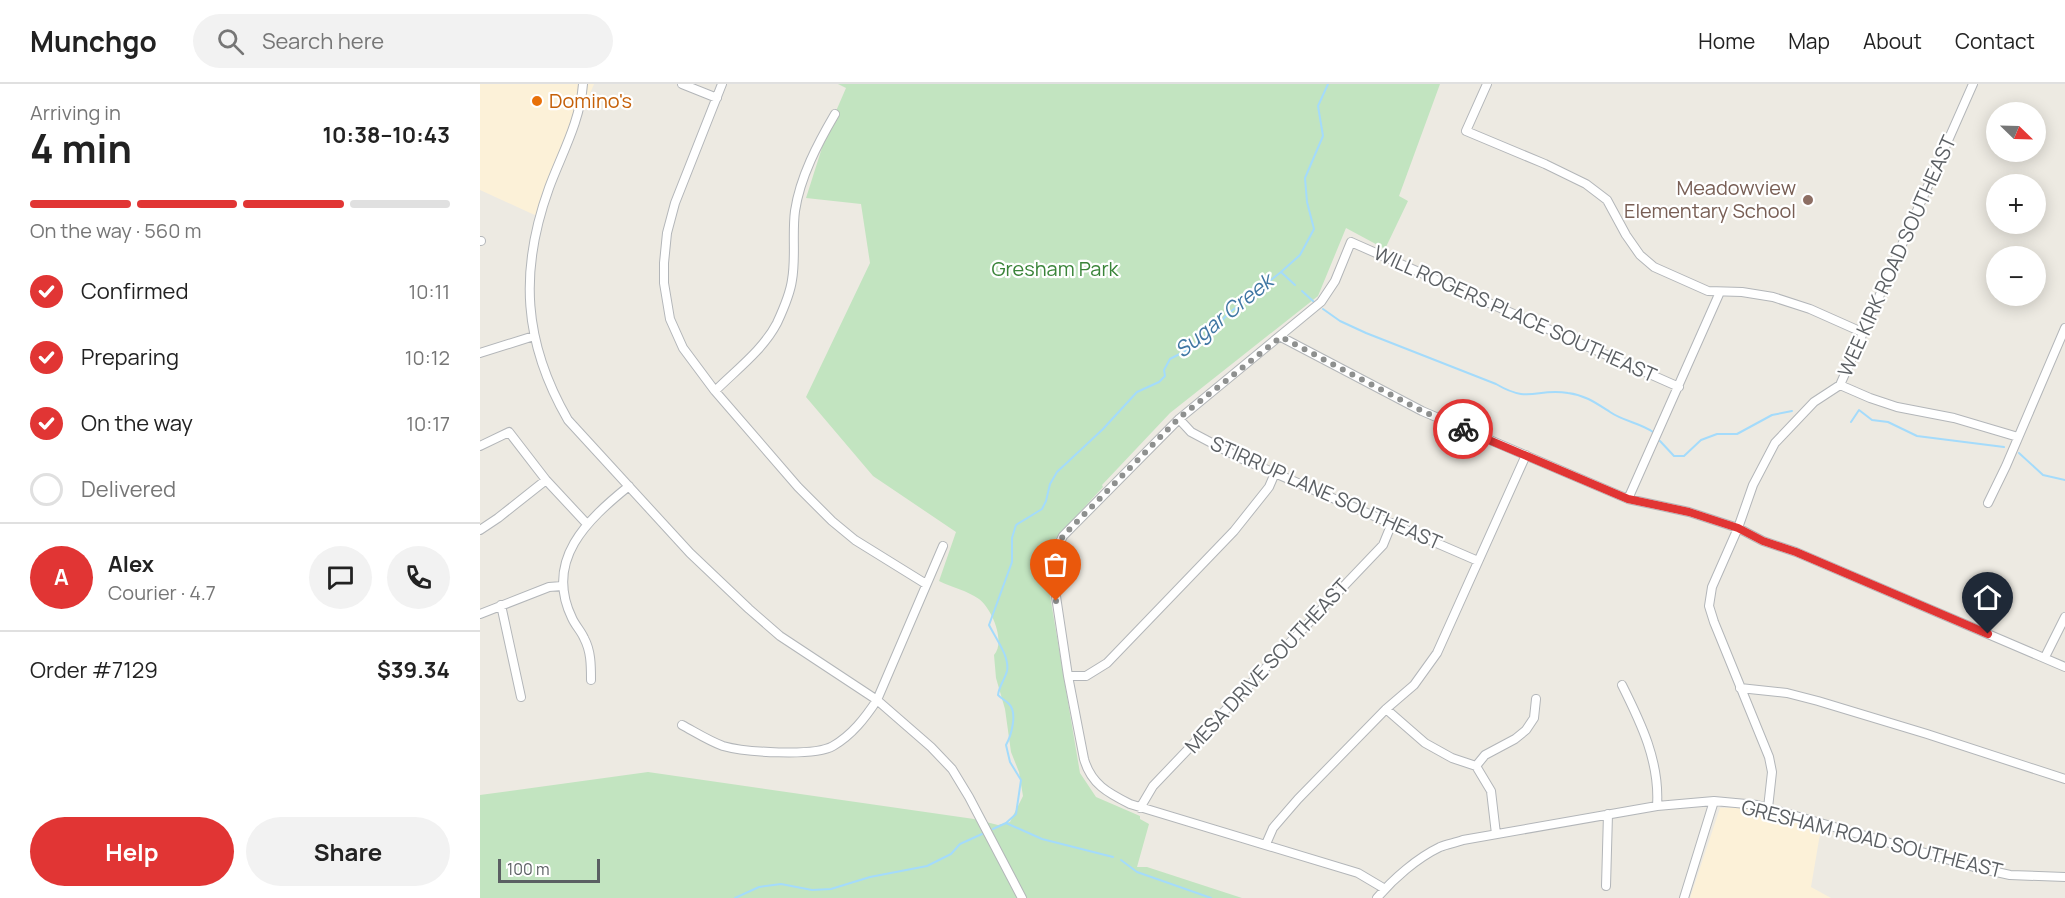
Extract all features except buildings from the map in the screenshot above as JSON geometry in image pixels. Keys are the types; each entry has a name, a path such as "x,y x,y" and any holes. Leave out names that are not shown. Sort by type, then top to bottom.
{"street":[{"path":"583,84 575,126 550,186 533,243 529,283 534,336 548,382 568,420 690,553 749,609 780,636 877,700 931,747 952,769 1022,898"},
{"path":"682,84 717,98"},
{"path":"722,84 672,213 665,242 664,283 670,319 683,348 715,391 798,487 855,540 926,584"},
{"path":"1487,84 1466,131 1586,184 1607,200 1640,255 1654,267 1708,291 1742,292 1773,297 1810,309 1864,333"},
{"name":"WEE KIRK ROAD SOUTHEAST","path":"1768,808 1772,772 1769,758 1709,606 1712,587 1738,528 1753,485 1775,443 1814,402 1840,385 1973,84"},
{"path":"715,391 761,346 776,325 786,302 792,281 795,212 798,199 816,148 835,114"},
{"name":"WILL ROGERS PLACE SOUTHEAST","path":"1281,337 1321,302 1335,281 1351,242 1679,387"},
{"path":"1628,499 1720,292"},
{"path":"1988,503 2065,328"},
{"path":"480,353 534,336"},
{"path":"1385,889 1358,873 1140,808 1109,793 1093,780 1087,770 1068,676 1054,583 1056,550 1063,536 1179,418 1281,337 1422,411 1628,499 1689,512 1738,528 1763,541 1796,552 2065,667"},
{"path":"1840,385 1897,407 1954,418 2018,437"},
{"name":"STIRRUP LANE SOUTHEAST","path":"1179,418 1191,432 1240,458 1478,561"},
{"path":"480,446 509,432 546,480 586,524"},
{"path":"1266,844 1273,828 1298,799 1386,709 1414,685 1437,653 1526,456"},
{"path":"1068,676 1086,675 1107,663 1240,524 1269,487 1275,473"},
{"path":"480,530 546,480"},
{"path":"591,680 588,646 572,619 562,586 567,556 586,524 629,486"},
{"name":"MESA DRIVE SOUTHEAST","path":"1140,808 1153,786 1383,545 1392,524"},
{"path":"682,725 723,746 784,754 831,747 855,729 877,700 943,546"},
{"path":"480,614 549,587 562,586"},
{"path":"501,605 521,697"},
{"path":"2045,657 2065,617"},
{"path":"1622,685 1636,713 1653,758 1658,787 1657,806"},
{"path":"1740,688 1787,693 1818,701 2065,779"},
{"path":"1476,766 1485,755 1515,740 1526,730 1534,718 1536,699"},
{"path":"1386,709 1425,743 1452,758 1476,766 1491,792 1496,834"},
{"path":"1684,898 1714,801"},
{"name":"GRESHAM ROAD SOUTHEAST","path":"1377,898 1424,857 1441,847 1496,834 1608,814 1657,806 1714,801 1757,805 1974,867 2010,874 2065,877"},
{"path":"1606,886 1608,814"}],"shaded area":[{"path":"480,84 594,84 539,217 480,190"},
{"path":"1758,807 1822,822 1811,887 1831,898 1690,898 1720,808"}],"green space":[{"name":"Gresham Park","path":"838,84 1440,84 1399,196 1408,201 1385,249 1346,228 1318,296 1170,413 1056,538 1045,566 1080,773 1096,797 1140,816 1140,819 1149,824 1137,867 1147,867 1242,898 480,898 480,795 648,772 974,819 998,825 1010,822 1023,796 1019,772 1011,752 1005,709 996,678 994,655 999,642 993,618 979,599 939,581 956,532 873,476 806,397 870,263 861,204 806,198 827,132 846,88"}],"waterway":[{"name":"Sugar Creek","path":"993,829 1006,823 1016,814 1021,780 1010,762 1006,745 1012,730 1012,708 998,695 1007,671 1006,660 989,625 1012,562 1012,538 1016,525 1042,509 1050,484 1057,472 1103,429 1137,392 1159,382 1165,376 1164,370 1170,359 1189,349 1210,333 1229,313 1300,255 1314,229 1307,202 1305,178 1323,136 1318,106 1328,84"},
{"path":"1281,272 1295,285"},
{"path":"1302,291 1314,302"},
{"path":"1323,309 1340,321 1366,333 1508,390 1525,394 1557,392 1580,396 1653,432"},
{"path":"1851,422 1859,410 1872,420 1888,422 1917,436 2004,447"},
{"path":"1660,441 1674,456 1684,456 1701,440 1717,434 1737,434 1772,415 1792,411"},
{"path":"2019,453 2043,475 2065,480"},
{"path":"1006,823 1042,839 1113,857"},
{"name":"Sugar Creek","path":"735,898 759,887 781,884 812,890 831,889 870,877 927,866 951,854 960,844 982,834"},
{"path":"1121,860 1137,872 1211,898"}],"way so far":[{"path":"1056,601 1054,561 1056,550 1063,536 1179,418 1281,337 1422,411 1463,429"}],"place":[{"name":"Domino's","path":"537,101"},
{"name":"Meadowview Elementary School","path":"1808,200"}],"route":[{"path":"1463,429 1628,499 1689,512 1738,528 1763,541 1796,552 1988,634"}]}
